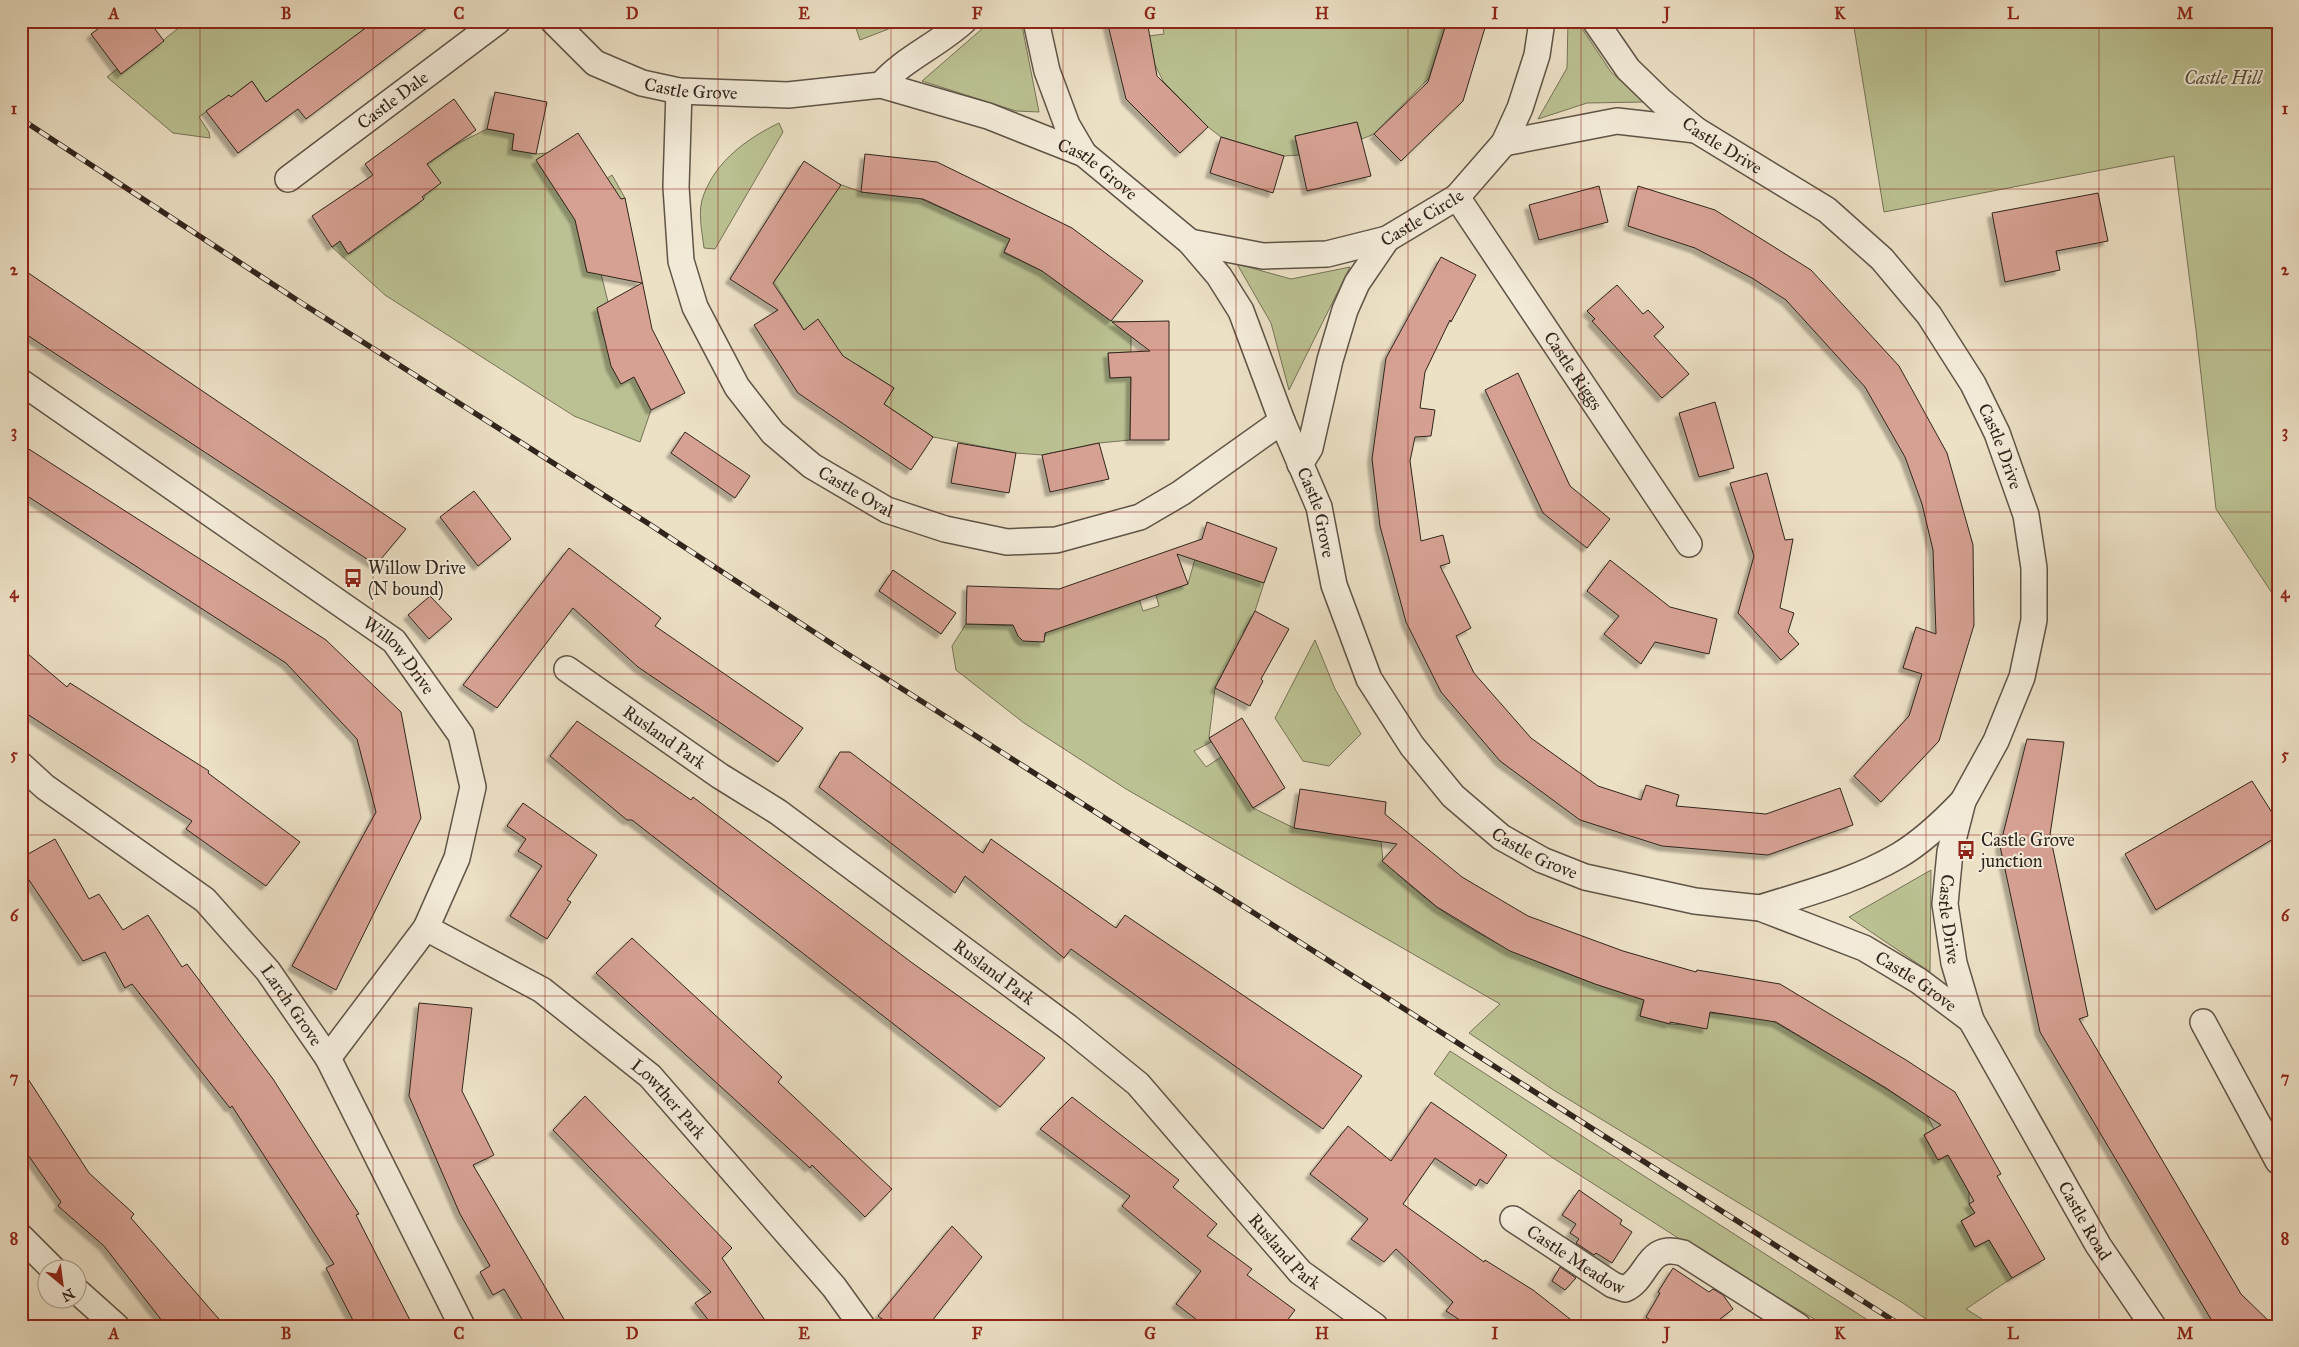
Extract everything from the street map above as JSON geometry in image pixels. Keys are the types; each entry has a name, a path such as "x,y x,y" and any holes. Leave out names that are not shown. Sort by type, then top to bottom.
{"street":[{"name":"Castle Dale","path":"288,180 498,21"},
{"name":"Castle Grove","path":"553,21 595,63 642,83 678,92 788,95 881,85 988,116 1084,154 1190,242 1219,276 1241,310 1282,421 1319,507 1334,585 1369,679 1412,746 1454,796 1501,837 1542,860 1585,876 1695,901 1760,908 1864,948 1919,982 1971,1020 2024,1112"},
{"path":"1036,21 1047,71 1067,125 1084,154"},
{"name":"Castle Circle","path":"1190,242 1263,256 1327,254 1387,239 1457,197 1504,143 1520,108 1537,55 1542,21"},
{"name":"Castle Drive","path":"1595,21 1628,69 1661,101 1696,130 1827,210 1882,259 1929,315 1973,384 1997,434 2026,515 2034,568 2034,620 2022,677 1996,741 1963,801 1950,852 1945,904 1954,963 1971,1020"},
{"path":"881,85 890,75 955,24"},
{"name":"Castle Oval","path":"678,92 676,187 681,261 695,307 737,387 773,433 812,466 887,510 944,529 1007,542 1056,540 1100,530 1140,516 1181,493 1282,421"},
{"path":"1504,143 1617,121 1696,130"},
{"name":"Castle Riggs","path":"1457,197 1689,544"},
{"path":"1300,464 1310,448 1330,360 1345,310 1357,283 1387,239"},
{"name":"Willow Drive","path":"21,382 394,641 461,734 473,787 457,858 426,928 328,1058"},
{"name":"Rusland Park","path":"568,669 720,776 778,812 1082,1038 1138,1084 1300,1272 1374,1326"},
{"name":"Larch Grove","path":"21,766 45,787 205,900 268,971 328,1058 462,1326"},
{"name":"Castle Grove","path":"1760,908 1833,885 1898,856 1942,822 1963,801"},
{"name":"Lowther Park","path":"426,928 542,990 650,1076 834,1287 862,1326"},
{"path":"2203,1022 2278,1161"},
{"name":"Castle Road","path":"2024,1112 2098,1245 2153,1326"},
{"name":"Castle Meadow","path":"1513,1219 1613,1285 1625,1289 1632,1286 1648,1262 1661,1252 1671,1249 1683,1253 1798,1326"},
{"path":"21,1237 44,1260"},
{"path":"88,1301 116,1326"}],"green space":[{"path":"178,21 376,21 266,102 252,81 231,97 229,95 199,117 209,132 210,138 173,133 107,77 117,69 121,74 181,26"},
{"path":"901,21 891,28 860,40 854,22"},
{"path":"991,21 1021,21 1039,112 1016,111 922,81"},
{"path":"1162,21 1447,21 1429,78 1374,134 1362,139 1357,122 1295,136 1299,155 1284,156 1221,137 1208,127 1163,81 1155,65 1149,36 1164,34"},
{"path":"1568,21 1577,21 1611,72 1644,102 1587,103 1538,119 1567,68"},
{"name":"Castle Hill","path":"1853,21 2278,21 2278,602 2216,509 2174,156 1884,212"},
{"path":"779,123 783,132 715,249 704,248 701,207 704,194 710,182 725,161 735,151"},
{"path":"487,129 514,134 512,150 536,154 547,153 540,166 566,206 612,175 625,198 576,224 587,272 600,270 608,302 597,308 603,335 622,357 612,368 621,384 634,377 651,410 640,442 574,416 385,295 332,247 340,241 349,254 370,240 361,227 384,212 403,215 424,199 427,164 455,145"},
{"path":"839,184 861,192 919,198 1010,239 1004,253 1044,272 1111,321 1131,322 1131,352 1108,353 1110,378 1131,377 1130,440 1099,443 1042,455 1016,453 933,437 884,404 894,388 858,365 847,380 833,341 818,320 804,330 774,282"},
{"path":"1237,264 1291,279 1350,267 1289,390 1271,323"},
{"path":"1195,559 1264,583 1255,611 1243,633 1247,636 1227,665 1215,688 1209,737 1211,742 1194,751 1206,767 1224,755 1253,808 1294,828 1381,841 1383,861 1438,908 1487,938 1538,962 1644,1000 1640,1016 1670,1024 1687,1025 1710,1013 1771,1020 1926,1114 1934,1129 1924,1135 1938,1160 1948,1155 1969,1192 1969,1204 1975,1213 1961,1221 1975,1247 1989,1240 2012,1278 1966,1309 1993,1326 1936,1326 1903,1303 1555,1091 1469,1033 1500,1004 1126,789 1024,723 956,670 952,646 966,624 1016,626 1019,636 1031,642 1045,637 1046,628 1139,599 1143,611 1159,606 1156,595 1188,584"},
{"path":"1315,640 1335,689 1361,734 1329,766 1303,761 1275,718"},
{"path":"1931,870 1930,972 1849,917"},
{"path":"1450,1051 1877,1326 1826,1326 1686,1243 1553,1158 1434,1074"}],"building":[{"path":"109,21 149,21 164,41 121,74 91,34"},
{"path":"375,21 436,21 306,119 298,109 238,153 206,111 229,95 231,97 252,81 266,102"},
{"path":"1107,21 1147,21 1157,76 1208,127 1180,153 1126,99"},
{"path":"1447,21 1487,21 1463,101 1401,161 1374,134 1428,82"},
{"path":"495,92 547,102 536,154 512,150 514,134 487,129"},
{"path":"454,99 476,130 427,164 441,183 422,197 424,199 348,254 340,241 332,247 312,216 373,175 365,164"},
{"path":"1357,122 1371,176 1307,191 1295,136"},
{"path":"578,133 621,199 625,198 652,329 685,393 651,410 634,377 621,384 611,366 597,308 642,283 587,272 575,220 536,160"},
{"path":"1221,137 1284,156 1273,193 1210,173"},
{"path":"865,154 937,162 1072,228 1143,281 1111,321 1042,271 1004,252 1010,239 923,199 861,192"},
{"path":"804,161 841,185 773,283 804,330 818,319 843,356 894,388 884,404 933,437 911,470 798,393 754,325 778,310 730,279"},
{"path":"1599,186 1608,222 1539,240 1529,205"},
{"path":"1638,186 1715,210 1811,270 1899,366 1947,453 1973,545 1974,625 1939,741 1881,802 1854,776 1909,716 1922,674 1903,668 1916,627 1936,634 1933,550 1922,504 1905,457 1865,387 1786,300 1752,278 1695,248 1628,226"},
{"path":"2098,193 2108,241 2056,251 2060,270 2005,282 1992,213"},
{"path":"1441,257 1476,275 1451,322 1450,320 1425,372 1420,408 1435,410 1431,436 1415,437 1410,461 1421,541 1443,535 1450,563 1440,566 1471,628 1456,636 1474,673 1531,738 1598,786 1641,800 1646,785 1679,795 1676,806 1766,814 1840,788 1853,825 1768,855 1662,846 1580,820 1500,761 1441,692 1406,622 1380,526 1372,459 1386,358"},
{"path":"21,268 406,529 376,565 21,331"},
{"path":"1617,285 1643,314 1648,310 1664,327 1654,336 1689,374 1662,398 1592,321 1595,319 1587,311"},
{"path":"1169,321 1169,440 1130,440 1131,377 1110,378 1108,353 1150,351 1112,322"},
{"path":"1518,373 1570,486 1610,519 1587,548 1543,513 1485,390"},
{"path":"1715,402 1734,468 1699,477 1679,413"},
{"path":"685,432 750,476 735,498 671,453"},
{"path":"958,443 1016,453 1009,493 951,483"},
{"path":"1099,443 1109,479 1050,492 1042,455"},
{"path":"21,444 326,640 401,712 421,818 336,990 292,966 376,812 357,739 286,663 21,492"},
{"path":"1767,473 1785,540 1793,539 1780,608 1794,613 1788,632 1799,644 1781,660 1738,613 1754,556 1730,483"},
{"path":"474,491 511,539 478,566 440,517"},
{"path":"1207,522 1277,548 1264,583 1177,554 1188,584 1045,633 1044,642 1023,641 1018,636 1013,625 966,624 967,586 1059,589 1202,539"},
{"path":"569,548 661,618 655,626 803,728 778,762 638,667 573,608 497,708 463,685"},
{"path":"1610,560 1670,607 1717,619 1709,654 1655,642 1641,664 1604,634 1619,616 1587,591"},
{"path":"893,570 956,613 941,634 879,591"},
{"path":"430,596 452,619 429,639 408,615"},
{"path":"1255,611 1289,629 1261,679 1263,681 1250,706 1215,688"},
{"path":"21,648 67,687 70,683 209,771 208,773 300,842 266,886 186,829 192,821 21,710"},
{"path":"1242,718 1285,788 1253,808 1209,738"},
{"path":"577,721 691,800 693,797 911,962 1045,1058 1000,1107 632,820 627,820 550,756"},
{"path":"2027,739 2064,742 2050,835 2088,1016 2079,1019 2241,1294 2274,1326 2215,1326 2040,1032 2000,846"},
{"path":"840,752 850,752 983,853 991,839 1116,928 1125,915 1362,1076 1323,1129 1071,949 1064,958 965,876 955,893 819,787"},
{"path":"2252,781 2278,822 2278,836 2156,910 2125,854"},
{"path":"1300,789 1386,802 1385,814 1462,877 1528,916 1623,951 1696,972 1697,970 1780,984 1906,1060 1955,1092 2001,1174 1997,1176 2045,1259 2012,1278 1989,1240 1975,1247 1961,1221 1975,1213 1969,1204 1974,1201 1948,1155 1938,1160 1924,1135 1941,1125 1886,1088 1776,1022 1710,1012 1707,1029 1670,1022 1670,1024 1640,1016 1644,1000 1595,984 1510,951 1437,907 1382,861 1397,844 1294,828"},
{"path":"523,803 597,855 567,900 571,902 547,939 510,916 542,866 518,851 526,839 507,826"},
{"path":"55,839 89,899 99,894 123,930 148,915 182,967 187,964 273,1079 359,1214 356,1215 413,1326 356,1326 326,1268 334,1264 232,1106 230,1108 132,984 125,988 105,952 83,961 21,868 21,858"},
{"path":"632,938 782,1077 778,1082 892,1189 865,1217 812,1165 810,1168 596,973"},
{"path":"419,1003 472,1008 462,1091 494,1155 473,1165 568,1326 526,1326 504,1289 493,1295 480,1272 490,1266 460,1214 409,1096"},
{"path":"21,1068 89,1173 134,1214 131,1218 225,1326 166,1326 104,1246 58,1206 61,1202 21,1145"},
{"path":"585,1096 732,1248 722,1258 769,1326 713,1326 695,1303 711,1292 553,1130"},
{"path":"1072,1097 1179,1180 1173,1187 1217,1224 1207,1236 1252,1269 1247,1275 1295,1310 1283,1326 1205,1326 1176,1304 1201,1271 1122,1206 1130,1196 1040,1129"},
{"path":"1431,1102 1507,1155 1487,1184 1480,1179 1476,1186 1435,1158 1403,1204 1484,1262 1485,1260 1533,1290 1579,1326 1469,1326 1446,1311 1453,1302 1396,1249 1384,1262 1351,1239 1368,1219 1310,1174 1348,1126 1391,1161"},
{"path":"1579,1190 1622,1220 1620,1224 1632,1232 1612,1263 1596,1253 1594,1255 1576,1243 1579,1239 1570,1233 1576,1224 1562,1215"},
{"path":"952,1226 982,1257 928,1326 892,1326 878,1316"},
{"path":"1560,1267 1576,1278 1565,1290 1552,1281"},
{"path":"1673,1268 1709,1292 1713,1289 1723,1295 1733,1309 1711,1326 1659,1326 1646,1317 1660,1293 1658,1292"}],"railway":[{"path":"21,119 303,304 646,522 849,655 1902,1326"}],"place":[{"name":"Willow Drive (N bound)","path":"353,578"},
{"name":"Castle Grove junction","path":"1966,850"}]}
